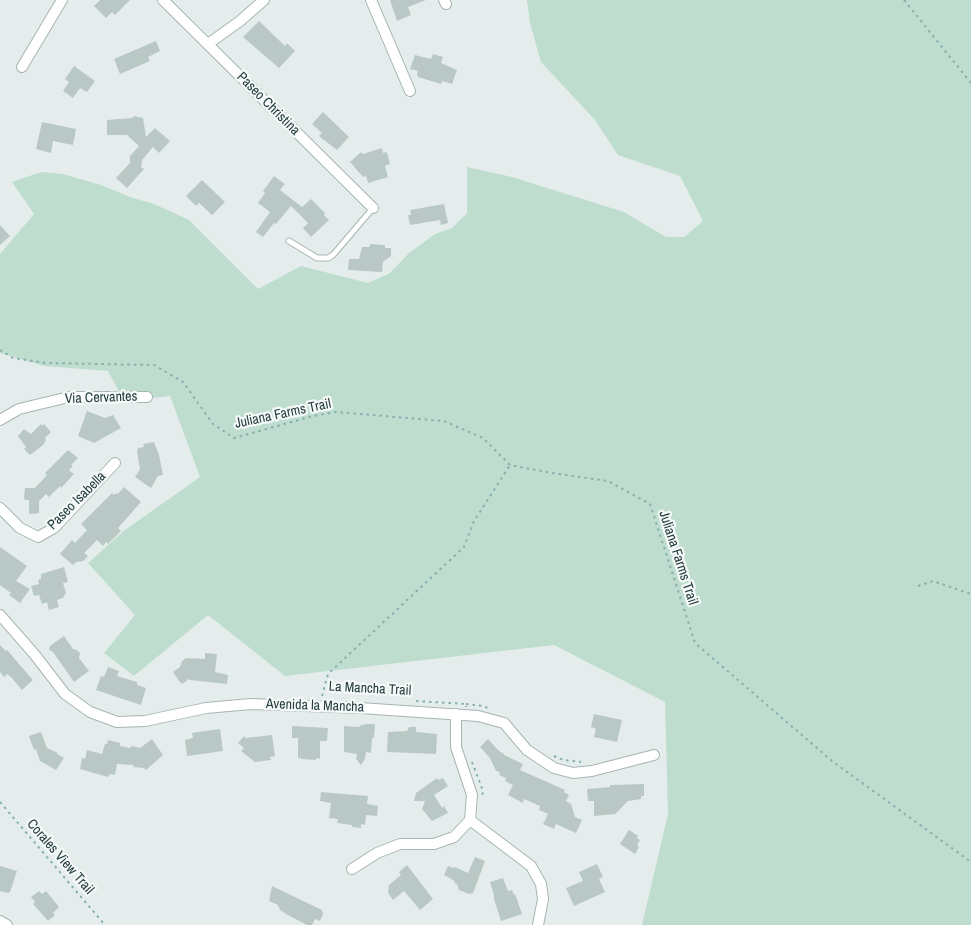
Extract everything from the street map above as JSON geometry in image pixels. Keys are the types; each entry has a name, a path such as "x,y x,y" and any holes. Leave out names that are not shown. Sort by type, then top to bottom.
{"street":[{"path":"22,67 62,0"},
{"name":"Paseo Christina","path":"163,0 373,208"},
{"path":"208,44 240,22 264,0"},
{"path":"371,0 410,91"},
{"name":"Via Cervantes","path":"0,420 19,409 69,397 146,397"},
{"name":"Paseo Isabella","path":"0,508 20,528 38,537 54,528 115,462"},
{"name":"Avenida la Mancha","path":"0,615 35,655 65,694 90,712 117,722 145,721 206,708 250,704 463,711 504,723 528,750 554,768 573,774 592,772 654,755"},
{"path":"352,869 377,853 400,844 434,844 454,837 470,820 472,795 456,748 463,711"},
{"path":"470,820 531,866 541,884 543,899 538,925"},
{"path":"0,921 7,925"}],"lane":[{"path":"289,242 317,258 328,258 334,255 373,208"}],"path":[{"path":"904,0 971,83"},
{"name":"Juliana Farms Trail","path":"0,350 13,358 46,363 154,365 183,382 213,424 234,438 313,416 336,412 444,421 484,438 510,465 552,474 608,481 650,504 695,643 832,761 971,862"},
{"name":"La Mancha Trail","path":"322,697 328,674 464,547 474,521 510,465"},
{"path":"918,586 933,581 971,594"},
{"name":"La Mancha Trail","path":"410,701 463,711 483,706 490,709"},
{"path":"554,756 563,760 584,762"},
{"path":"470,758 483,791 482,798"},
{"name":"Corales View Trail","path":"0,802 105,925"}],"green space":[{"path":"527,0 971,0 971,925 642,925 668,814 665,702 554,645 285,676 208,615 134,676 104,653 135,615 88,563 125,530 200,477 170,396 124,401 108,371 44,366 0,353 0,254 34,214 12,182 41,172 63,174 154,204 189,220 258,289 301,266 368,283 390,273 409,253 435,234 452,228 467,213 467,167 512,177 624,212 666,237 684,237 703,221 680,176 618,155 595,120 541,62 530,23"}],"building":[{"path":"100,0 130,0 115,15 112,12 106,18 94,6"},
{"path":"390,0 426,0 408,7 411,15 397,21"},
{"path":"259,21 285,46 287,43 295,51 279,68 243,37"},
{"path":"156,41 160,51 148,57 150,61 120,74 114,59"},
{"path":"433,54 443,57 441,63 457,70 452,84 442,81 441,84 418,77 418,71 410,69 415,55 431,59"},
{"path":"74,66 95,81 87,92 80,88 73,98 63,91 69,82 65,79"},
{"path":"323,112 349,137 337,150 319,136 322,133 312,124"},
{"path":"134,116 143,118 146,137 155,128 170,141 159,153 153,147 142,160 141,167 144,169 127,188 116,178 130,163 130,156 139,146 127,135 107,135 107,120 132,118"},
{"path":"42,122 76,129 73,145 53,141 51,153 36,149"},
{"path":"382,148 383,153 387,152 390,164 385,166 388,177 368,183 366,176 363,177 350,162 361,152 363,154"},
{"path":"274,176 285,184 280,190 302,207 311,199 325,213 324,215 329,220 311,237 303,228 308,223 291,206 263,237 256,232 270,212 258,203 265,193 263,191"},
{"path":"202,180 225,202 212,215 199,203 196,206 186,196"},
{"path":"444,204 448,223 441,225 440,220 410,225 408,215 411,215 410,210"},
{"path":"0,225 10,236 0,245"},
{"path":"370,244 385,245 385,248 391,248 391,256 383,262 382,272 348,270 349,259 359,259 362,247 370,247"},
{"path":"87,411 105,418 113,415 121,428 94,443 78,436"},
{"path":"41,424 42,426 44,424 51,432 45,438 46,440 43,445 30,455 24,449 26,447 18,436 24,429 31,434"},
{"path":"154,442 163,475 158,476 151,488 135,477 140,469 138,448 144,447 143,444"},
{"path":"68,450 78,458 69,470 74,474 61,488 60,486 49,497 46,494 39,501 39,513 29,514 29,500 24,498 25,488 35,488 47,475 45,473"},
{"path":"124,487 141,502 118,528 121,531 108,544 106,542 103,546 97,540 84,553 88,556 83,561 76,562 73,565 60,554 72,540 75,543 87,530 81,524 112,493 114,495 118,494"},
{"path":"0,547 27,566 16,581 30,589 20,603 0,585"},
{"path":"64,567 68,582 63,583 66,593 63,598 57,600 59,607 49,610 47,602 42,604 39,595 34,596 31,586 39,584 38,580 41,579 41,574"},
{"path":"64,636 73,649 80,653 79,658 89,671 74,682 53,652 49,650 50,646"},
{"path":"0,645 7,650 33,680 22,690 11,677 7,674 4,677 0,672"},
{"path":"205,653 217,654 215,672 228,675 227,684 189,679 182,684 173,672 180,667 182,661 186,658 205,659"},
{"path":"108,667 119,671 117,676 137,682 137,685 146,688 141,705 96,690 101,676 104,677"},
{"path":"594,714 622,720 617,742 594,737 596,729 591,727"},
{"path":"375,724 374,738 372,738 371,753 366,752 365,759 361,765 356,759 357,754 344,752 344,726 359,727"},
{"path":"292,726 328,728 327,741 320,741 320,759 298,758 298,738 292,738"},
{"path":"409,727 416,727 416,732 437,734 436,754 387,752 388,732 407,731"},
{"path":"220,729 223,751 187,756 185,740 193,738 192,733"},
{"path":"41,732 47,748 64,758 56,770 40,761 36,749 34,750 29,736"},
{"path":"272,735 275,756 270,757 271,760 255,762 241,751 244,748 238,743 244,736 246,738"},
{"path":"152,739 163,755 146,770 133,767 134,765 117,764 115,775 110,774 108,777 80,769 82,758 85,759 87,750 102,754 108,740 120,743 120,746 140,748"},
{"path":"488,739 504,755 523,764 520,770 565,790 564,792 569,795 566,801 571,804 575,817 582,820 576,833 556,824 554,829 543,824 548,814 539,810 540,806 524,799 523,803 508,795 513,785 505,781 506,778 499,775 500,772 496,771 490,758 480,747"},
{"path":"437,778 438,780 443,778 448,786 434,795 442,808 444,806 448,813 432,821 422,809 425,801 414,801 416,793"},
{"path":"644,784 644,796 641,796 641,799 628,801 615,814 594,816 594,801 588,801 587,789 610,787 610,785"},
{"path":"321,792 368,796 367,804 378,806 377,816 366,815 365,825 361,824 361,828 337,823 338,819 329,818 331,803 320,801"},
{"path":"629,830 638,836 637,838 640,840 635,854 620,844"},
{"path":"475,857 485,861 473,893 469,894 459,890 457,884 454,883 455,881 444,875 448,866 468,873"},
{"path":"597,864 603,877 599,879 605,892 574,906 566,888 583,881 579,872"},
{"path":"407,865 433,899 420,910 404,891 393,900 388,893 389,885 401,875 399,872"},
{"path":"0,866 17,871 8,893 0,891"},
{"path":"503,878 508,891 512,890 515,894 522,914 501,921 490,882"},
{"path":"272,886 322,910 323,914 320,921 315,919 312,925 307,925 280,910 278,905 269,901"},
{"path":"39,891 42,894 46,891 59,907 53,913 55,915 48,921 33,904 35,902 31,897"}]}
